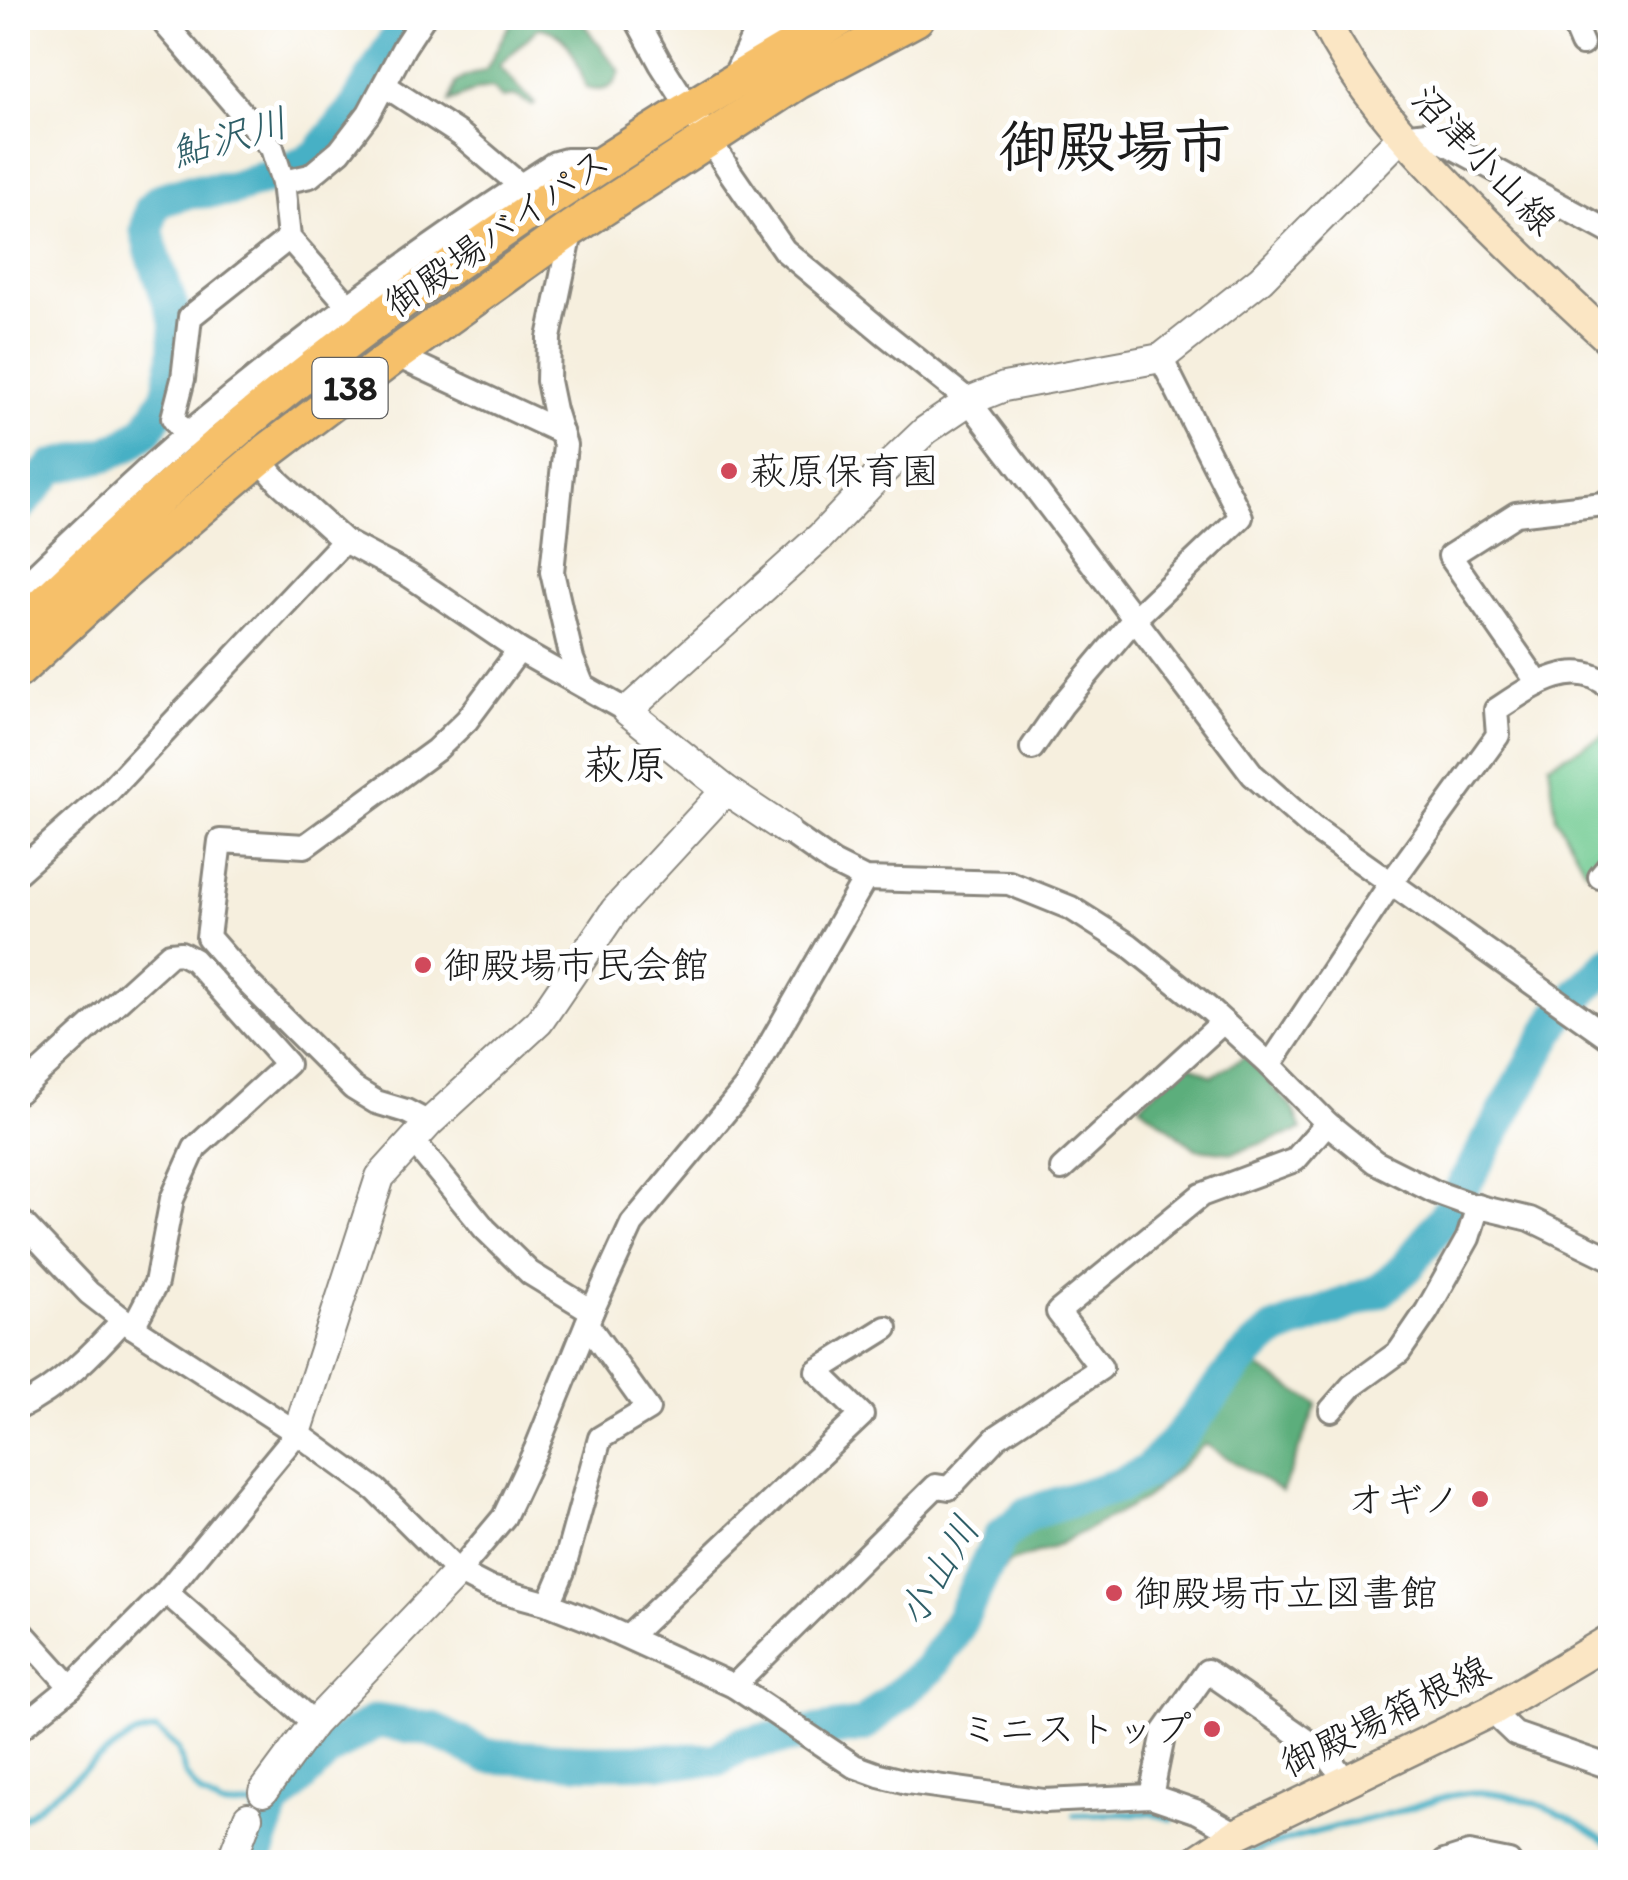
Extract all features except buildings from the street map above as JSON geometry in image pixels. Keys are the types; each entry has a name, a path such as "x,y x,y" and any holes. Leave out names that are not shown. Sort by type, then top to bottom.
{"highway":[{"name":"御殿場バイパス","path":"18,629 200,443 278,396 440,275 609,160 841,18"},
{"name":"御殿場バイパス","path":"18,670 122,574 259,458 395,355 572,228 798,81 916,18"}],"main road":[{"name":"沼津小山線","path":"1323,18 1368,94 1402,136 1518,255 1610,340"},
{"name":"御殿場箱根線","path":"1195,1862 1236,1834 1491,1712 1610,1640"}],"street":[{"path":"164,18 165,24 272,148 283,182 289,238 349,306"},
{"path":"283,182 310,176 340,151 369,113 423,18"},
{"path":"636,18 689,108 784,250 969,401 1253,775 1312,827 1610,1038"},
{"path":"731,82 751,41 790,18"},
{"path":"1572,18 1582,44"},
{"path":"384,85 461,135 520,186"},
{"path":"627,711 820,537 926,430 969,401 1004,388 1161,358 1261,279 1402,136 1427,134 1610,232"},
{"path":"18,590 200,443 270,365 349,306 555,163 609,160"},
{"path":"572,228 550,338 548,381 565,446 552,572 582,684"},
{"path":"200,443 173,418 183,380 190,317 289,238"},
{"path":"395,355 560,432"},
{"path":"1032,748 1134,619 1240,517 1161,358"},
{"path":"259,458 279,482 344,542 410,576 519,650 627,711 726,790 833,863 866,879 1009,883 1071,908 1129,945 1223,1022 1327,1123 1375,1162 1435,1192 1530,1219 1610,1258"},
{"path":"1538,683 1450,556 1516,514 1603,504 1610,498"},
{"path":"18,872 108,792 344,542"},
{"path":"519,650 467,720 436,750 304,846 220,841 208,938 354,1088 376,1102 406,1111 485,1229 530,1273 590,1317 648,1409 600,1438 564,1571 548,1604"},
{"path":"1270,1065 1391,883 1498,735 1496,710 1538,683 1575,673 1600,678 1610,688"},
{"path":"18,1730 72,1687 166,1592 296,1433 380,1177 421,1132 539,1022 615,910 726,790"},
{"path":"231,1862 248,1817 314,1723 504,1518 632,1224 744,1088 866,879"},
{"path":"18,1092 170,954 181,953 194,960 288,1064 195,1148 172,1199 156,1283 128,1324 52,1388 18,1408"},
{"path":"1062,1170 1223,1022"},
{"path":"734,1686 936,1486 949,1488 997,1437 1102,1368 1058,1312 1201,1195 1295,1160 1327,1123"},
{"path":"1331,1410 1352,1386 1399,1352 1427,1312 1468,1238 1475,1205"},
{"path":"18,1218 89,1293 128,1324 376,1490 458,1572 629,1636 734,1686 854,1766 907,1782 1044,1801 1151,1796 1198,1812 1236,1834"},
{"path":"629,1636 862,1415 817,1371 886,1328"},
{"path":"166,1592 314,1723"},
{"path":"18,1628 72,1687"},
{"path":"1151,1796 1164,1732 1207,1671 1325,1753 1346,1781"},
{"path":"1491,1712 1516,1734 1610,1767"},
{"path":"1444,1862 1469,1854 1509,1862"}],"green space":[{"path":"515,18 580,18 620,71 615,82 603,90 586,88 565,41 538,28 499,66 535,104 532,106 516,96 502,98 492,88 450,102 456,83 486,70"},
{"path":"1610,732 1610,846 1586,871 1556,817 1549,764"},
{"path":"1246,1056 1294,1110 1302,1130 1233,1153 1196,1149 1140,1105 1188,1063 1212,1076"},
{"path":"1238,1344 1261,1369 1317,1404 1282,1492 1205,1444 1145,1499 1050,1549 1010,1562 915,1667 969,1574 1016,1508 1149,1461"}],"waterway":[{"name":"鮎沢川","path":"18,507 53,467 107,454 128,444 148,429 168,395 177,323 151,249 147,231 151,210 160,200 187,192 232,189 317,156 356,107 408,18"},
{"name":"小山川","path":"254,1862 274,1805 330,1749 376,1721 431,1729 486,1756 589,1761 717,1760 741,1744 863,1725 928,1670 956,1630 1000,1537 1029,1513 1123,1484 1148,1471 1240,1361 1273,1332 1381,1290 1407,1267 1450,1210 1559,1015 1610,963"},
{"path":"18,1822 132,1736 157,1730 178,1749 185,1774 201,1795 223,1807 274,1805"},
{"path":"1229,1862 1291,1839 1478,1792 1538,1804 1610,1844"},
{"path":"1074,1815 1149,1813 1172,1819"}],"place":[{"name":"萩原保育園","path":"729,471"},
{"name":"御殿場市民会館","path":"423,965"},
{"name":"オギノ","path":"1480,1499"},
{"name":"御殿場市立図書館","path":"1114,1593"},
{"name":"ミニストップ","path":"1212,1729"}],"district":[{"name":"御殿場市","path":"1115,146"},
{"name":"萩原","path":"625,764"}]}
